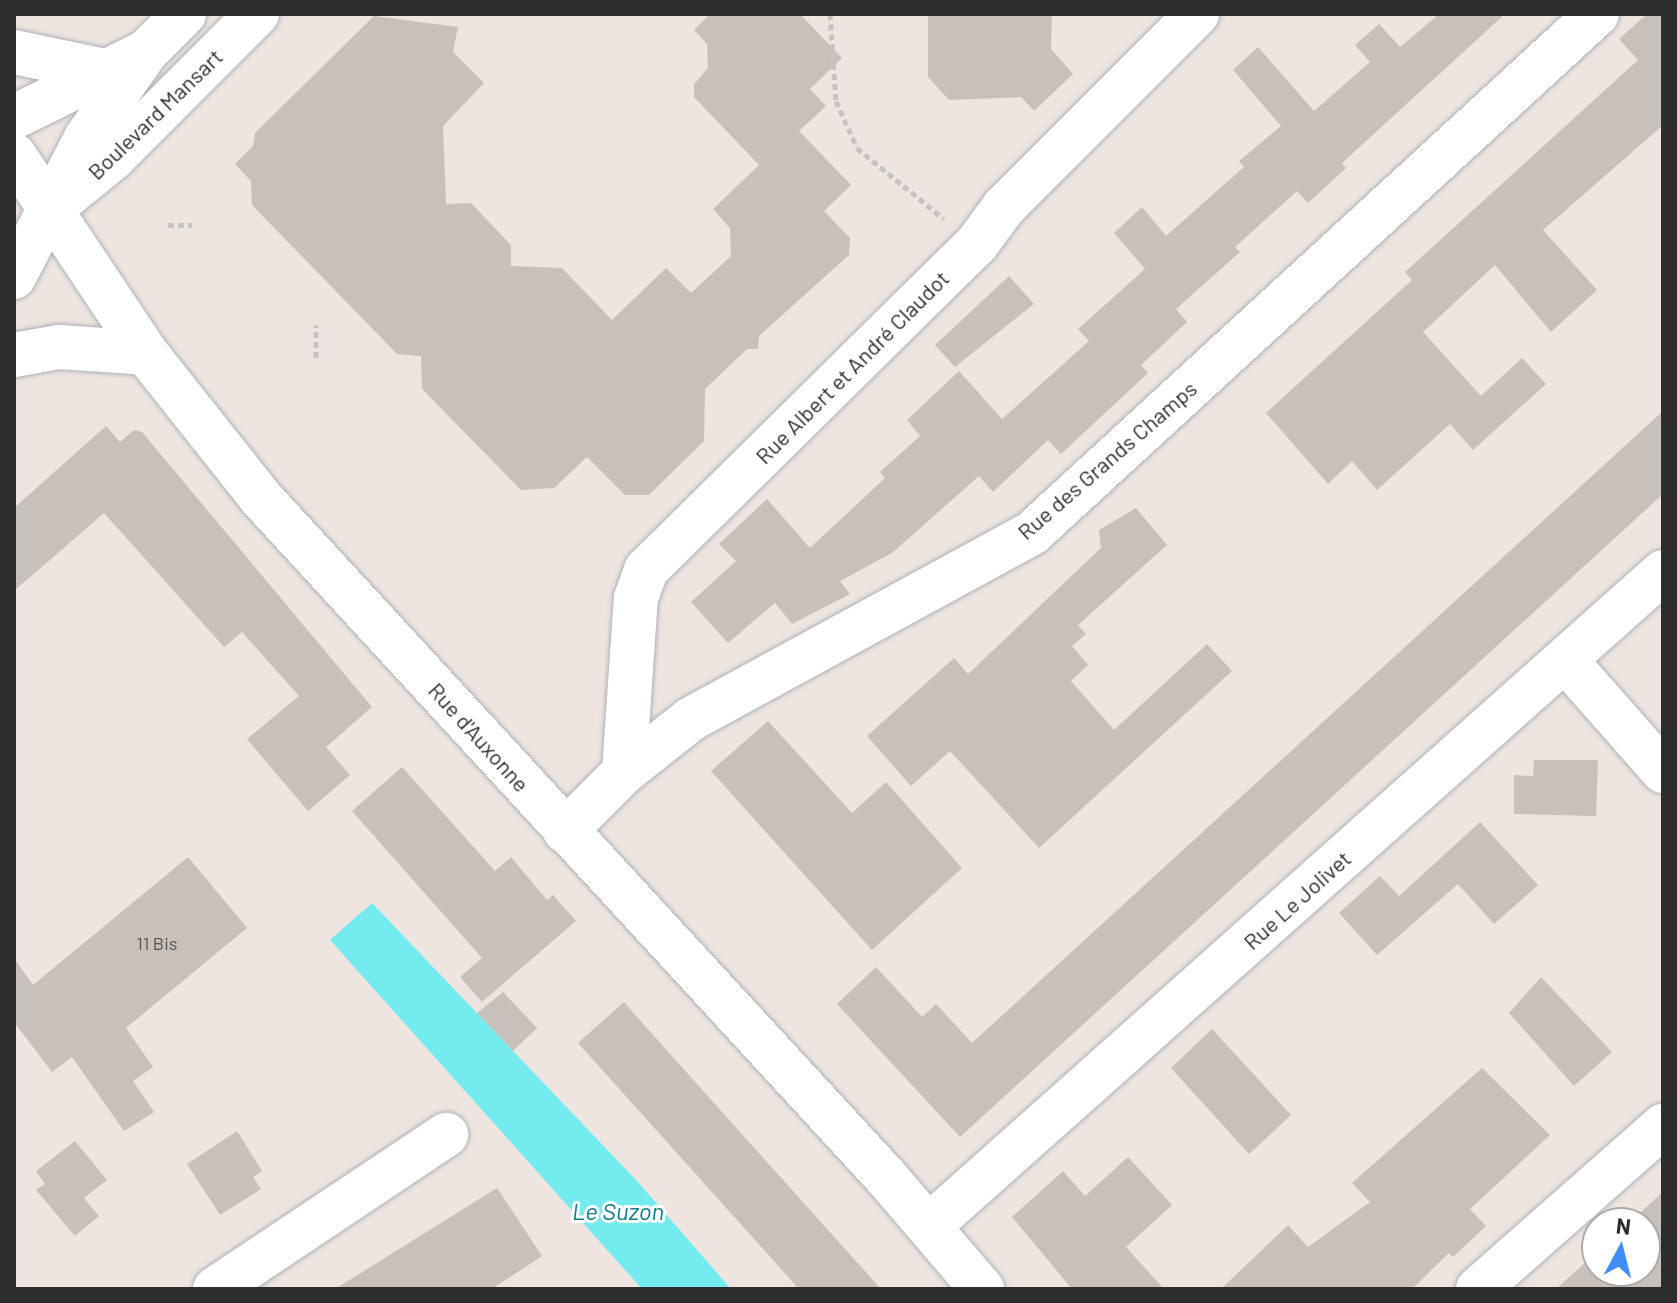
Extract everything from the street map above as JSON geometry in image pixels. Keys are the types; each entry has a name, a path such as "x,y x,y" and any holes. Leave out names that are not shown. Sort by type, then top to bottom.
{"street":[{"path":"14,277 86,138 146,52 184,14"},
{"name":"Boulevard Mansart","path":"50,210 112,159 257,14"},
{"name":"Rue Albert et André Claudot","path":"624,772 634,612 646,570 976,245 1004,207 1197,14"},
{"name":"Rue des Grands Champs","path":"565,831 624,772 691,719 1032,533 1597,14"},
{"path":"14,52 100,70"},
{"path":"14,117 100,70 146,52"},
{"name":"Rue d'Auxonne","path":"14,155 146,353 260,497 929,1226 982,1289"},
{"path":"14,355 59,347 146,353"},
{"name":"Rue Le Jolivet","path":"929,1226 1663,572"},
{"path":"1566,661 1663,771"},
{"path":"1478,1289 1663,1126"},
{"path":"215,1289 446,1135"}],"path":[{"path":"830,14 836,101 857,148 976,245"},
{"path":"168,225 192,225"},
{"path":"316,325 316,358"}],"water":[{"name":"Le Suzon","path":"372,903 637,1181 731,1289 642,1289 330,940"}],"building":[{"path":"710,14 800,14 842,58 810,89 826,106 799,131 851,185 824,211 850,238 849,255 759,336 758,349 747,349 705,389 704,441 649,495 625,495 587,457 554,488 521,490 422,389 421,356 397,354 252,205 251,181 235,164 253,146 255,133 374,16 458,27 453,52 484,83 443,126 446,204 471,203 511,245 511,266 562,268 612,320 666,268 691,293 731,256 730,228 713,209 759,165 694,97 694,84 708,68 707,44 694,30"},
{"path":"928,14 1052,14 1051,49 1073,74 1034,111 1021,97 949,100 928,77"},
{"path":"1439,14 1505,14 1342,163 1346,168 1308,203 1297,191 1235,247 1240,252 1176,309 1187,322 1141,365 1148,373 1061,454 1048,440 993,492 979,476 892,553 840,581 850,594 792,624 775,603 728,643 691,602 736,561 719,544 767,499 810,548 885,478 880,472 920,436 907,420 959,371 1002,419 1089,341 1078,329 1145,269 1114,233 1142,207 1166,236 1244,167 1239,161 1281,126 1233,70 1258,47 1314,111 1370,62 1355,45 1379,24 1400,47"},
{"path":"1647,14 1663,14 1663,125 1543,230 1597,290 1551,332 1495,265 1423,332 1481,396 1522,358 1546,384 1473,450 1450,424 1377,490 1352,461 1328,484 1266,413 1412,280 1405,272 1638,60 1619,39"},
{"path":"1009,276 1034,304 955,367 935,345"},
{"path":"1663,411 1663,494 960,1137 837,1004 876,967 922,1017 936,1004 972,1043"},
{"path":"106,426 120,442 134,430 142,432 372,707 326,747 350,775 308,811 247,739 299,696 242,632 224,647 104,513 14,591 14,508"},
{"path":"1136,508 1167,545 1078,625 1086,634 1072,646 1088,665 1071,681 1114,730 1207,644 1232,671 1039,848 950,751 911,786 867,736 954,658 968,674 1101,548 1099,530"},
{"path":"768,721 852,813 886,782 962,868 872,950 711,771"},
{"path":"1534,760 1598,760 1596,816 1514,814 1514,775 1533,776"},
{"path":"402,767 495,871 511,857 547,900 553,895 576,921 482,1002 460,977 482,958 352,811"},
{"path":"1480,822 1538,885 1494,924 1458,884 1377,955 1339,913 1380,876 1399,896"},
{"path":"188,857 247,928 126,1028 153,1067 133,1081 154,1112 124,1131 72,1057 52,1072 14,1022 14,958 33,985"},
{"path":"1541,977 1612,1052 1574,1086 1509,1013"},
{"path":"503,992 537,1028 513,1051 477,1013"},
{"path":"624,1002 881,1289 799,1289 578,1043"},
{"path":"1212,1029 1291,1115 1249,1154 1171,1068"},
{"path":"1482,1068 1550,1135 1470,1209 1486,1226 1453,1257 1449,1253 1412,1289 1221,1289 1288,1225 1308,1247 1370,1202 1352,1183"},
{"path":"237,1131 262,1171 253,1177 261,1189 220,1215 187,1164"},
{"path":"75,1141 107,1180 84,1198 99,1216 75,1236 36,1190 45,1184 36,1171"},
{"path":"1128,1157 1172,1205 1126,1247 1164,1289 1072,1289 1012,1217 1063,1171 1085,1196"},
{"path":"497,1188 542,1256 492,1289 335,1289"},
{"path":"1663,1192 1663,1289 1556,1289 1581,1266 1581,1287 1661,1287 1661,1207 1647,1207"}]}
